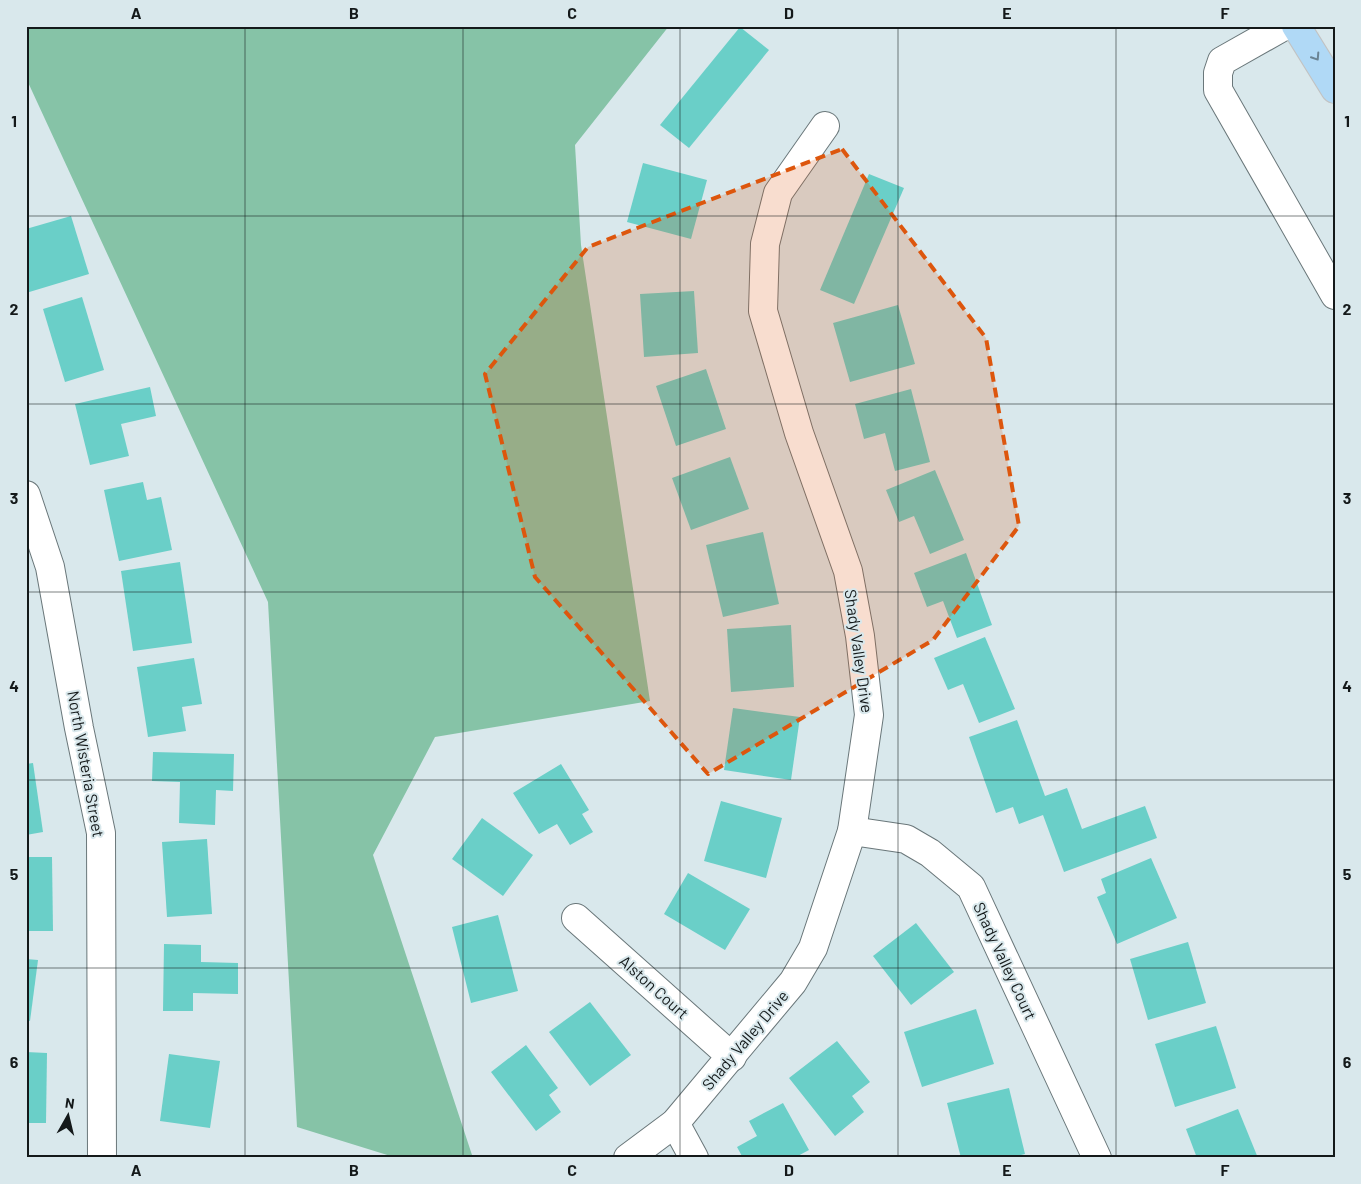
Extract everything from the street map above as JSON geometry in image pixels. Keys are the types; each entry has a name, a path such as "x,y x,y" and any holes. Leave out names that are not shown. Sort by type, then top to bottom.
{"main road":[{"path":"1296,26 1335,89"}],"street":[{"path":"1284,26 1222,60 1218,73 1218,90 1335,295"},
{"name":"Shady Valley Drive","path":"628,1158 674,1123 732,1057 793,982 813,948 852,831 869,715 860,636 848,571 799,433 763,311 765,244 778,193 825,126"},
{"name":"North Wisteria Street","path":"26,495 50,568 100,833 102,1158"},
{"name":"Shady Valley Court","path":"852,831 906,838 930,854 971,888 1097,1158"},
{"name":"Alston Court","path":"576,918 732,1057"},
{"path":"674,1123 694,1158"}],"highlighted area":[{"path":"842,149 986,338 1019,526 933,640 708,774 535,577 485,374 588,247"}],"green space":[{"path":"26,26 669,26 575,145 581,245 650,701 435,737 373,855 473,1158 397,1158 297,1127 268,602 26,78"}],"building":[{"path":"740,27 769,50 689,148 660,125"},
{"path":"643,163 707,180 691,239 627,222"},
{"path":"869,174 904,188 854,304 820,290"},
{"path":"71,216 89,274 26,293 26,229"},
{"path":"694,291 698,353 644,357 640,294"},
{"path":"82,297 104,370 65,382 43,309"},
{"path":"898,305 915,364 850,382 833,323"},
{"path":"706,369 726,429 676,446 656,386"},
{"path":"150,387 156,416 121,424 129,456 90,465 75,404"},
{"path":"911,389 930,462 895,471 885,433 864,439 855,404"},
{"path":"730,457 749,509 691,530 672,478"},
{"path":"935,470 964,540 930,554 914,516 899,522 886,490"},
{"path":"143,482 147,500 161,497 172,550 119,561 104,490"},
{"path":"763,532 779,604 723,617 706,545"},
{"path":"966,553 992,625 957,638 943,601 927,607 914,573"},
{"path":"180,562 192,643 133,651 121,571"},
{"path":"791,625 794,687 731,692 727,629"},
{"path":"985,637 1015,709 979,723 963,684 948,690 934,658"},
{"path":"194,658 202,704 182,707 186,731 148,737 137,667"},
{"path":"733,708 800,717 791,780 724,770"},
{"path":"1017,720 1045,796 1067,788 1082,829 1145,806 1157,838 1064,872 1043,815 1019,824 1013,807 996,813 969,737"},
{"path":"153,752 234,754 233,791 216,790 215,825 179,823 180,782 152,781"},
{"path":"33,763 43,832 26,835 26,764"},
{"path":"561,764 589,810 582,814 593,832 570,845 557,824 539,834 513,793"},
{"path":"721,801 782,818 766,878 704,861"},
{"path":"482,818 533,855 503,896 452,859"},
{"path":"207,839 212,914 167,917 162,842"},
{"path":"26,857 52,857 53,931 26,931"},
{"path":"1151,858 1177,918 1117,944 1097,897 1106,893 1101,879"},
{"path":"688,873 750,909 725,950 664,914"},
{"path":"498,915 518,991 471,1003 452,927"},
{"path":"916,923 954,972 911,1005 873,956"},
{"path":"1188,942 1206,1003 1148,1020 1130,959"},
{"path":"164,944 201,945 201,962 238,963 238,994 193,993 193,1011 163,1011"},
{"path":"26,959 38,960 30,1021 26,1020"},
{"path":"590,1002 631,1055 590,1086 549,1032"},
{"path":"976,1009 994,1064 922,1087 904,1032"},
{"path":"1216,1026 1236,1088 1175,1107 1155,1044"},
{"path":"837,1041 870,1082 852,1096 864,1112 835,1136 789,1078"},
{"path":"526,1045 558,1088 549,1095 561,1112 536,1131 491,1072"},
{"path":"26,1052 47,1053 46,1123 26,1123"},
{"path":"169,1054 220,1061 210,1128 160,1121"},
{"path":"1009,1088 1025,1154 1009,1158 961,1158 947,1103"},
{"path":"783,1103 809,1150 794,1158 743,1158 737,1147 757,1136 749,1121"},
{"path":"1238,1109 1258,1158 1197,1158 1186,1129"}]}
